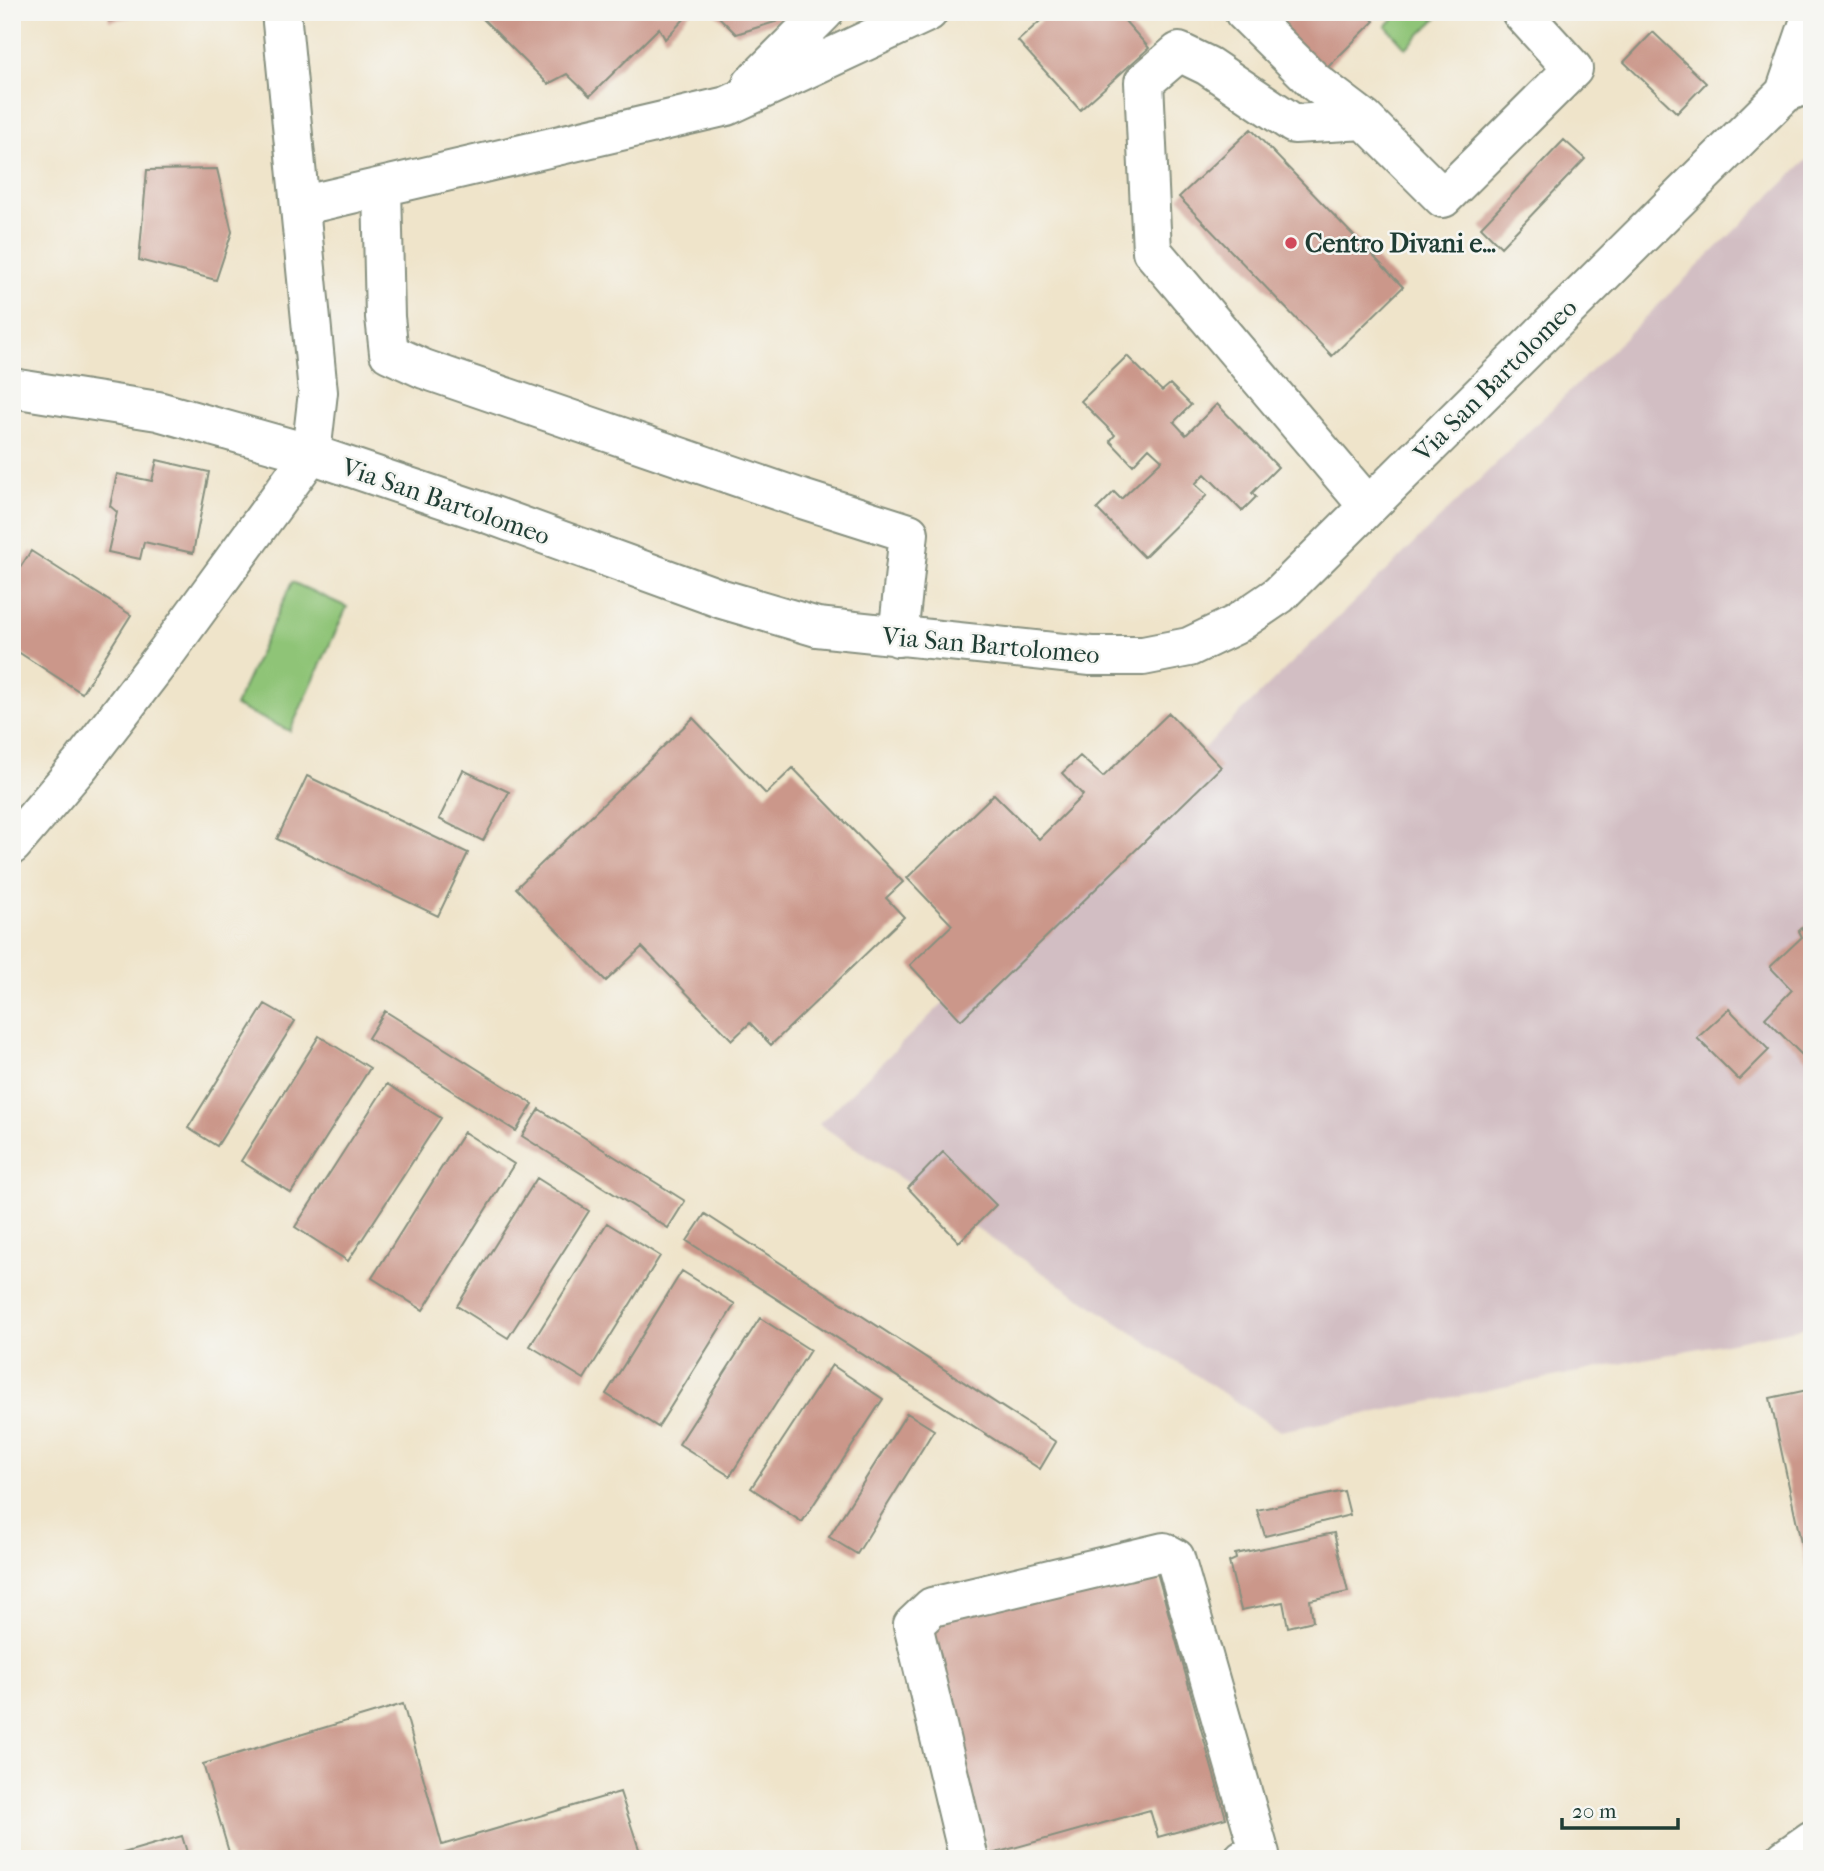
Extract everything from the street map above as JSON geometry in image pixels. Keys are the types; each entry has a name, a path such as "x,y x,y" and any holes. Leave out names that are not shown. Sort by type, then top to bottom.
{"street":[{"path":"12,845 80,765 166,653 311,454 318,392 281,12"},
{"path":"727,106 824,12"},
{"path":"300,206 727,106 928,12"},
{"path":"1244,12 1315,82 1365,120 1443,198 1573,69 1534,17"},
{"path":"1798,87 1812,14"},
{"path":"1365,120 1294,124 1208,66 1180,52 1144,82 1152,251 1368,506"},
{"name":"Via San Bartolomeo","path":"12,388 159,411 311,454 734,602 817,628 1091,656 1143,656 1189,647 1235,625 1279,595 1798,87"},
{"path":"382,187 385,317 389,353 436,373 909,533 898,637"},
{"path":"969,1859 912,1625 932,1607 1164,1552 1175,1559 1260,1854 1243,1859"},
{"path":"1785,1859 1812,1840"}],"shaded area":[{"path":"1812,155 1812,1326 1280,1431 819,1124"}],"green space":[{"path":"1400,12 1443,12 1406,48 1386,26"},
{"path":"292,582 347,607 290,731 235,706"}],"building":[{"path":"108,12 148,12 148,14 109,21"},
{"path":"476,12 691,12 665,39 659,28 590,96 567,74 548,84"},
{"path":"714,12 787,12 778,21 736,34"},
{"path":"1050,12 1117,12 1149,48 1080,110 1018,41"},
{"path":"1258,12 1364,12 1374,21 1321,74"},
{"path":"1653,32 1706,83 1677,113 1624,62"},
{"path":"1251,129 1403,287 1332,356 1179,197"},
{"path":"1564,140 1585,159 1501,247 1481,227"},
{"path":"217,169 232,232 216,280 139,260 147,170"},
{"path":"1127,356 1162,391 1170,384 1191,405 1174,422 1186,435 1217,404 1278,467 1252,493 1256,497 1242,511 1205,474 1195,484 1207,495 1144,557 1097,509 1114,492 1121,499 1162,460 1149,448 1133,465 1110,441 1115,435 1081,401"},
{"path":"157,460 209,472 193,553 144,542 140,559 108,552 117,512 110,506 117,474 152,481"},
{"path":"31,551 131,615 82,693 12,648 12,580"},
{"path":"1169,713 1221,767 961,1020 910,965 952,925 907,878 994,794 1039,839 1083,795 1062,773 1080,756 1103,777"},
{"path":"693,718 766,794 793,768 903,882 886,898 904,917 771,1045 750,1023 732,1040 642,947 606,981 516,888"},
{"path":"463,770 509,792 483,841 439,819"},
{"path":"307,776 468,853 438,916 277,839"},
{"path":"1812,919 1812,1065 1765,1018 1792,990 1770,967 1802,937 1799,931"},
{"path":"265,1004 295,1021 217,1146 188,1128"},
{"path":"1729,1009 1769,1050 1739,1080 1697,1038"},
{"path":"385,1011 533,1104 516,1131 368,1038"},
{"path":"319,1036 370,1068 291,1193 241,1161"},
{"path":"387,1084 441,1118 348,1261 295,1227"},
{"path":"539,1109 685,1201 668,1228 522,1136"},
{"path":"464,1132 514,1164 423,1310 372,1278"},
{"path":"943,1152 996,1205 959,1242 908,1188"},
{"path":"537,1178 589,1211 508,1338 457,1306"},
{"path":"705,1214 1056,1442 1040,1469 687,1241"},
{"path":"607,1223 660,1256 584,1379 530,1346"},
{"path":"682,1271 735,1304 658,1427 606,1394"},
{"path":"760,1318 810,1350 730,1476 679,1444"},
{"path":"832,1365 883,1399 802,1522 751,1488"},
{"path":"1812,1389 1812,1589 1811,1589 1770,1398"},
{"path":"907,1413 934,1430 857,1554 829,1537"},
{"path":"1344,1491 1350,1515 1265,1536 1257,1510"},
{"path":"1334,1533 1348,1592 1310,1600 1313,1621 1288,1627 1283,1602 1241,1610 1229,1562 1236,1559 1235,1554"},
{"path":"1154,1562 1226,1818 1158,1837 1150,1810 988,1855 924,1626"},
{"path":"403,1704 442,1845 620,1792 642,1858 231,1859 203,1764"},
{"path":"182,1836 189,1859 114,1859 113,1856"}],"place":[{"name":"Centro Divani e…","path":"1291,243"}]}
